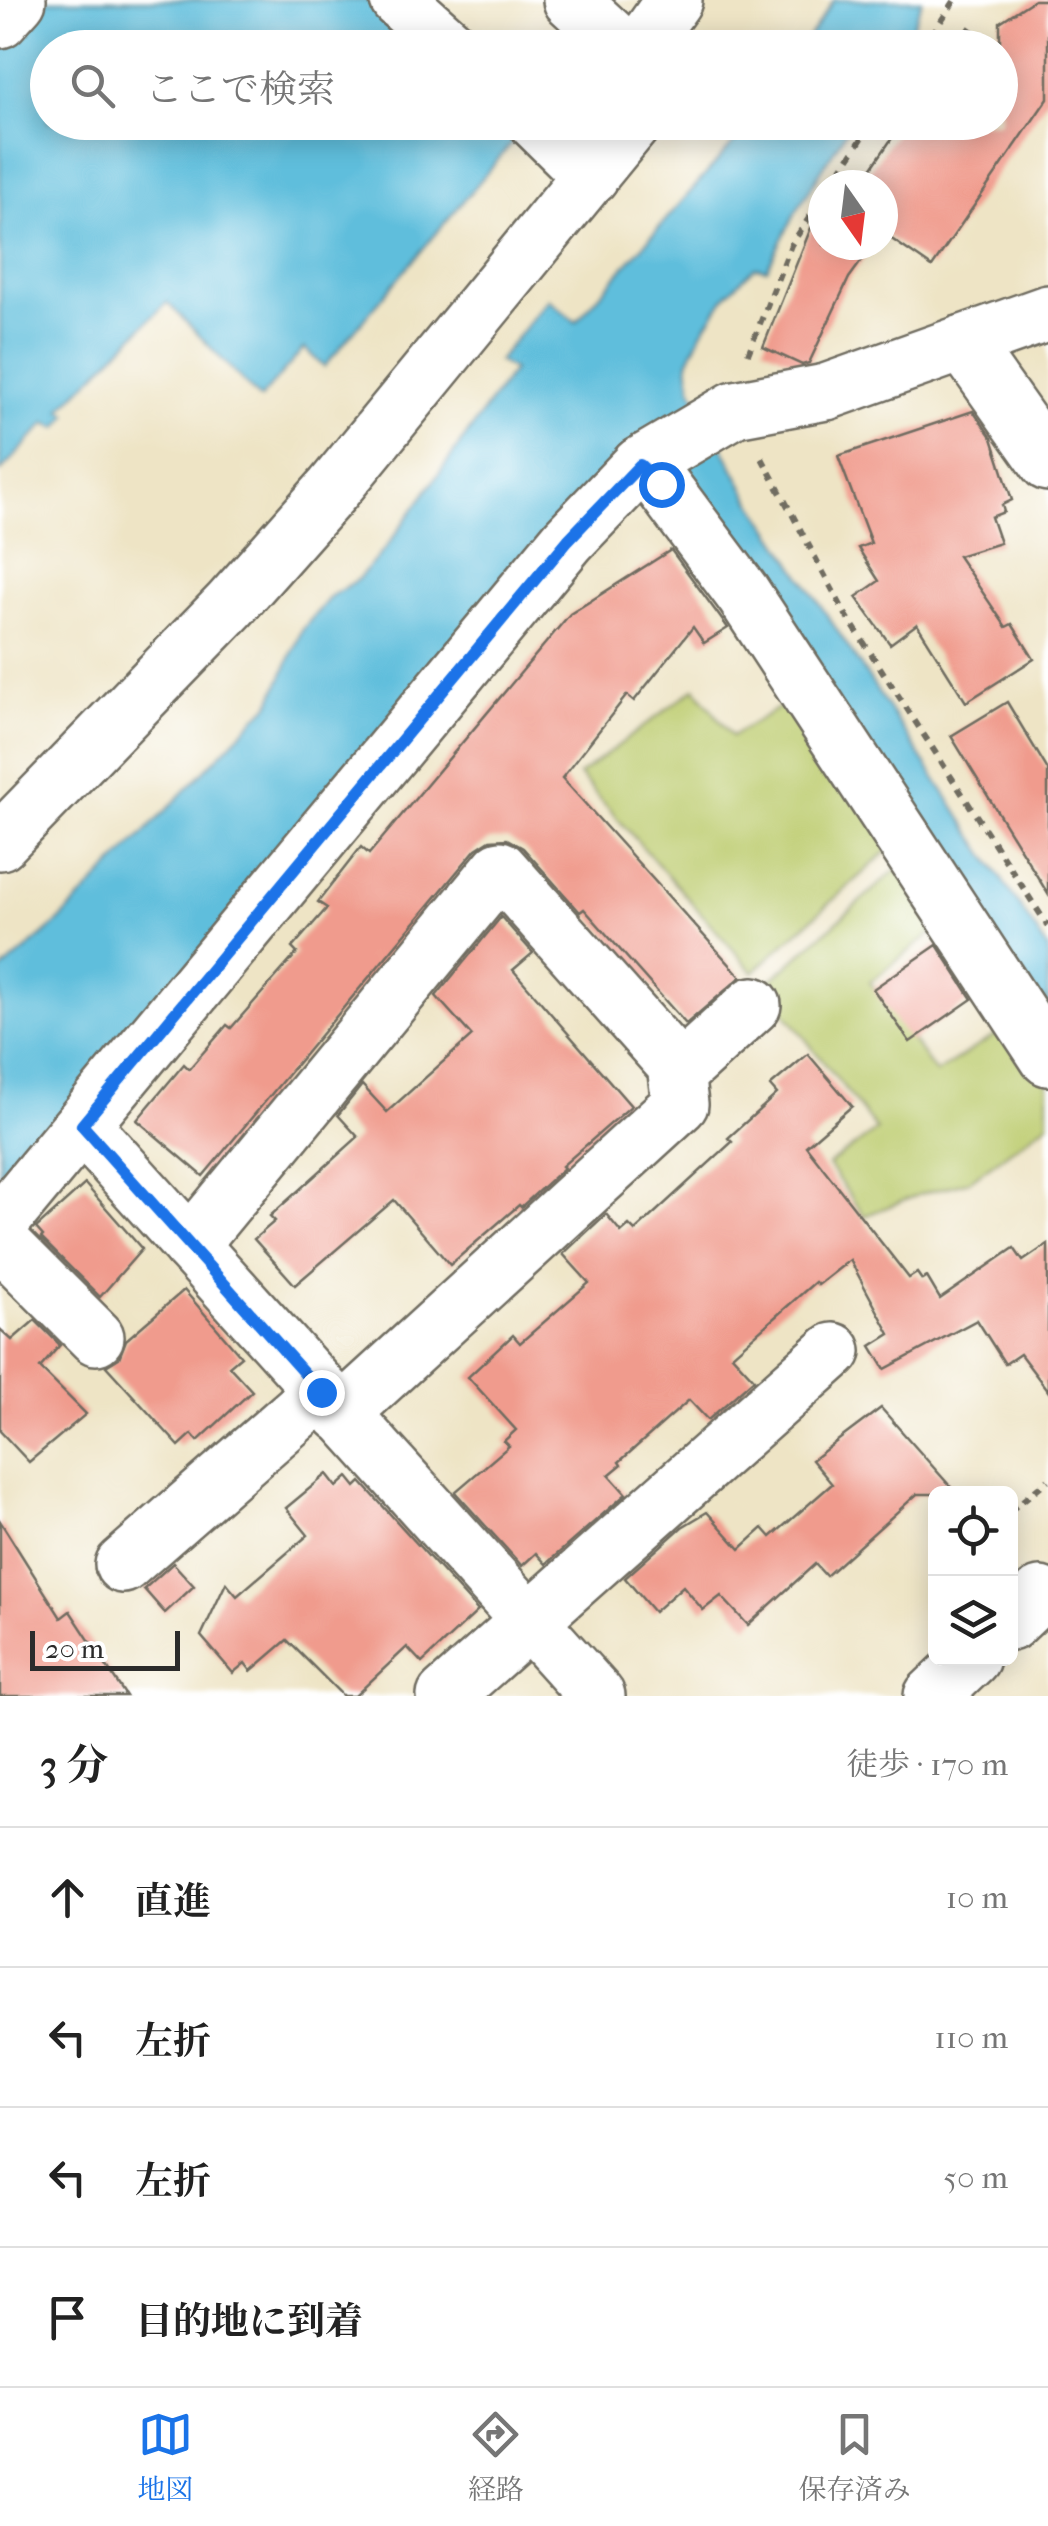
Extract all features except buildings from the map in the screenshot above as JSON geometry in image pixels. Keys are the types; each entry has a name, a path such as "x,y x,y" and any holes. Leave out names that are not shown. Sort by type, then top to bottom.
{"street":[{"path":"0,20 18,0"},
{"path":"398,0 432,30"},
{"path":"571,0 604,30"},
{"path":"653,30 674,0"},
{"path":"554,140 591,176"},
{"path":"0,842 243,591 333,489 620,140"},
{"path":"0,1223 568,540 645,462 724,415 826,392 1048,313"},
{"path":"963,343 1048,462"},
{"path":"645,462 743,594 1048,1058"},
{"path":"123,1564 331,1403 680,1104 675,1065 500,869 190,1245"},
{"path":"677,1074 754,1005"},
{"path":"82,1125 597,1696"},
{"path":"0,1240 96,1337"},
{"path":"445,1696 832,1350"},
{"path":"932,1696 964,1666"}],"path":[{"path":"935,30 955,0"},
{"path":"841,170 861,140"},
{"path":"808,219 791,244 724,415 846,614 1048,926"},
{"path":"1018,1504 1048,1480"}],"green space":[{"path":"695,688 732,736 793,699 893,846 753,972 579,775"},
{"path":"906,861 946,922 870,982 936,1073 1011,1025 1048,1083 1048,1123 969,1181 864,1216 828,1165 877,1130 764,986"}],"water":[{"path":"43,0 373,0 406,30 30,30 30,140 514,140 324,367 304,348 260,399 167,302 61,409 68,415 58,428 46,423 0,472 0,46"},
{"path":"834,0 922,0 911,30 814,30"},
{"path":"736,140 840,140 822,170 808,170 808,192 767,269 755,267 727,294 702,332 688,362 691,387 749,497 1048,949 1048,1028 641,443 0,1201 0,972 56,924 271,702 302,630 331,596 357,580 385,549 513,370 498,361 548,299 576,322"}],"route":[{"path":"321,1392 82,1125 568,540 640,465 661,484"}]}
